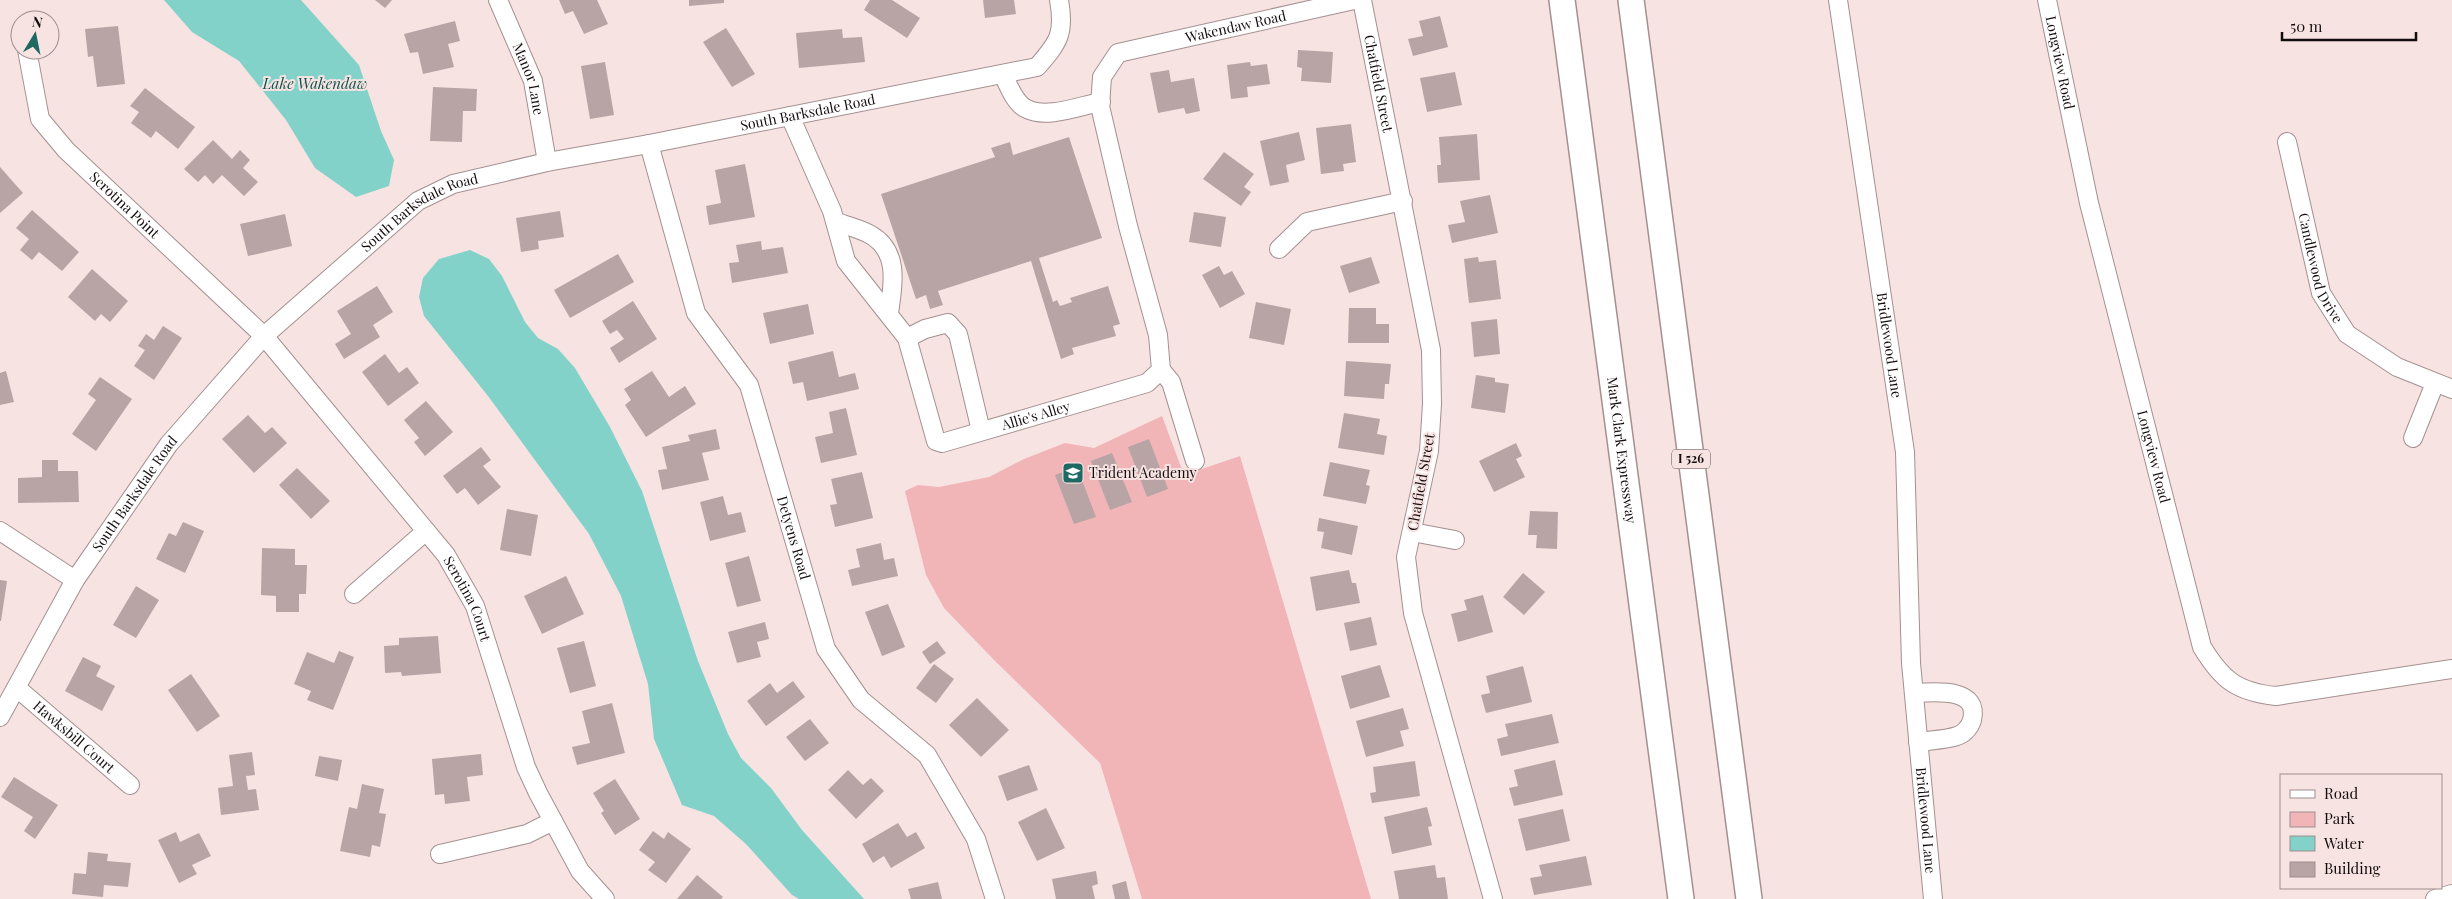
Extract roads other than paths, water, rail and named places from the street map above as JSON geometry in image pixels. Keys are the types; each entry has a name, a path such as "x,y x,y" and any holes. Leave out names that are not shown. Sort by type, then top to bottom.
{"highway":[{"name":"Mark Clark Expressway","path":"1562,0 1681,899"},
{"name":"I 526","path":"1633,10 1749,899"}],"street":[{"name":"Manor Lane","path":"498,0 533,81 547,162"},
{"name":"South Barksdale Road","path":"0,717 75,580 169,444 264,336 418,201 453,184 547,162 649,144 1037,67 1056,46 1063,20 1059,0"},
{"name":"Wakendaw Road","path":"1100,102 1102,77 1118,53 1354,0"},
{"name":"Chatfield Street","path":"1362,0 1403,201 1430,350 1429,451 1406,557 1413,613 1493,899"},
{"name":"Bridlewood Lane","path":"1838,0 1904,452 1914,693 1933,899"},
{"name":"Longview Road","path":"2047,0 2091,213 2202,647 2216,670 2234,684 2252,694 2276,696 2452,669"},
{"name":"Serotina Point","path":"29,60 40,119 66,150 264,336"},
{"path":"1003,74 1012,94 1026,109 1045,113 1100,102 1128,226 1158,334 1161,370 1171,382 1195,461"},
{"name":"Allie's Alley","path":"790,116 835,221 846,261 907,338 936,441 942,443 1147,383 1161,370"},
{"name":"Candlewood Drive","path":"2287,142 2321,293 2347,334 2397,367 2435,384 2452,389"},
{"name":"Detyens Road","path":"649,144 696,314 749,385 826,649 861,700 927,755 976,839 995,899"},
{"path":"1279,249 1307,222 1403,201"},
{"path":"835,221 872,235 887,250 894,276 889,313"},
{"path":"907,338 925,329 948,323 958,334 981,432"},
{"name":"Serotina Court","path":"264,336 446,555 475,606 526,767 580,871 605,899"},
{"path":"2413,438 2435,384"},
{"path":"0,531 75,580"},
{"path":"354,594 426,531"},
{"path":"1412,532 1455,540"},
{"name":"Hawksbill Court","path":"17,688 130,785"},
{"path":"1914,693 1959,694 1969,700 1973,710 1972,722 1967,730 1958,736 1918,742"},
{"path":"440,854 527,834 553,821"},
{"path":"2435,899 2452,894"}],"water":[{"name":"Lake Wakendaw","path":"164,0 301,0 359,65 381,131 394,160 389,186 356,197 315,168 286,120 239,61 192,32"},
{"path":"470,250 489,259 502,276 525,322 538,338 558,349 575,368 610,427 642,491 698,661 728,734 741,758 771,788 802,830 864,899 799,899 792,895 746,844 714,816 682,805 654,739 648,684 621,596 589,534 488,396 424,316 419,297 423,278 439,259"}],"place":[{"name":"Trident Academy","path":"1073,473"}]}
